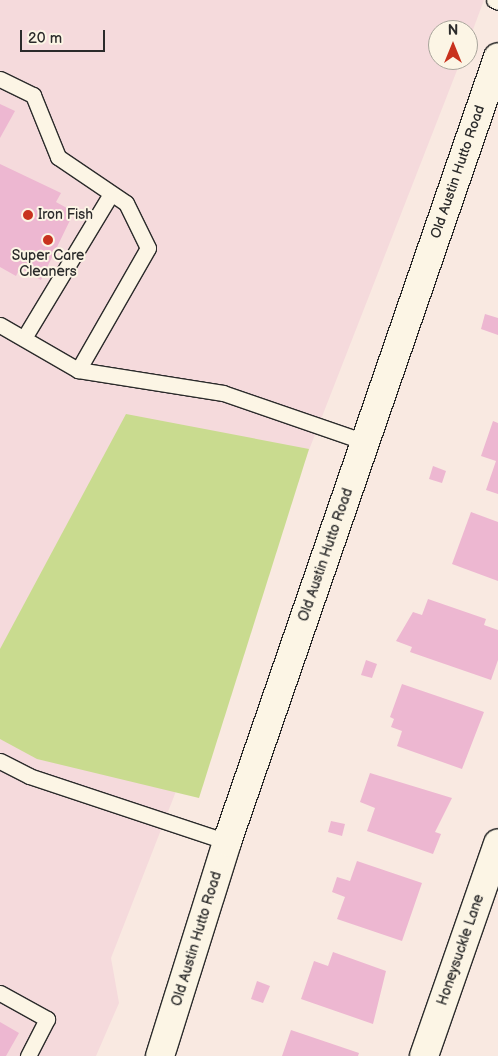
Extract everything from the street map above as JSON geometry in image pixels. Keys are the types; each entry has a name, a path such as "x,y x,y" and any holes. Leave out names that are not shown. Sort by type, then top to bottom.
{"street":[{"name":"Old Austin Hutto Road","path":"160,1056 227,842 498,57"},
{"name":"Honeysuckle Lane","path":"424,1056 498,844"}],"lane":[{"path":"494,0 498,2"},
{"path":"0,79 32,95 58,158 126,204 148,248 78,370"},
{"path":"24,338 111,194"},
{"path":"0,325 78,370 223,393 365,442"},
{"path":"0,761 29,776 227,842"},
{"path":"0,993 47,1019 28,1056"}],"shaded area":[{"path":"0,0 484,0 477,20 428,20 428,70 457,70 111,958 119,1003 96,1056 0,1056"}],"green space":[{"path":"126,414 309,449 199,798 37,759 0,739 0,649"}],"building":[{"path":"0,104 15,111 0,138"},
{"path":"0,164 61,193 56,202 74,212 41,280 20,268 16,276 0,267"},
{"path":"485,314 498,318 498,335 481,329"},
{"path":"493,421 498,423 498,494 486,490 496,461 481,456"},
{"path":"433,466 446,471 442,483 429,479"},
{"path":"471,512 498,522 498,581 452,564"},
{"path":"428,599 486,619 484,625 498,630 498,660 491,680 410,652 412,647 396,641 413,612 422,615"},
{"path":"366,660 377,664 372,678 361,675"},
{"path":"402,684 484,712 462,769 397,746 402,731 391,727 394,719 390,717"},
{"path":"370,773 452,798 435,832 441,834 433,854 367,831 375,808 360,802"},
{"path":"331,821 345,824 342,836 328,832"},
{"path":"357,861 422,883 402,941 337,919 345,897 332,892 337,877 350,881"},
{"path":"333,952 386,971 373,1024 301,999 314,961 328,966"},
{"path":"257,981 270,986 263,1003 251,999"},
{"path":"0,1022 19,1033 6,1056 0,1056"},
{"path":"291,1030 359,1053 358,1056 282,1056"}],"place":[{"name":"Iron Fish","path":"28,215"},
{"name":"Super Care Cleaners","path":"48,240"}]}
